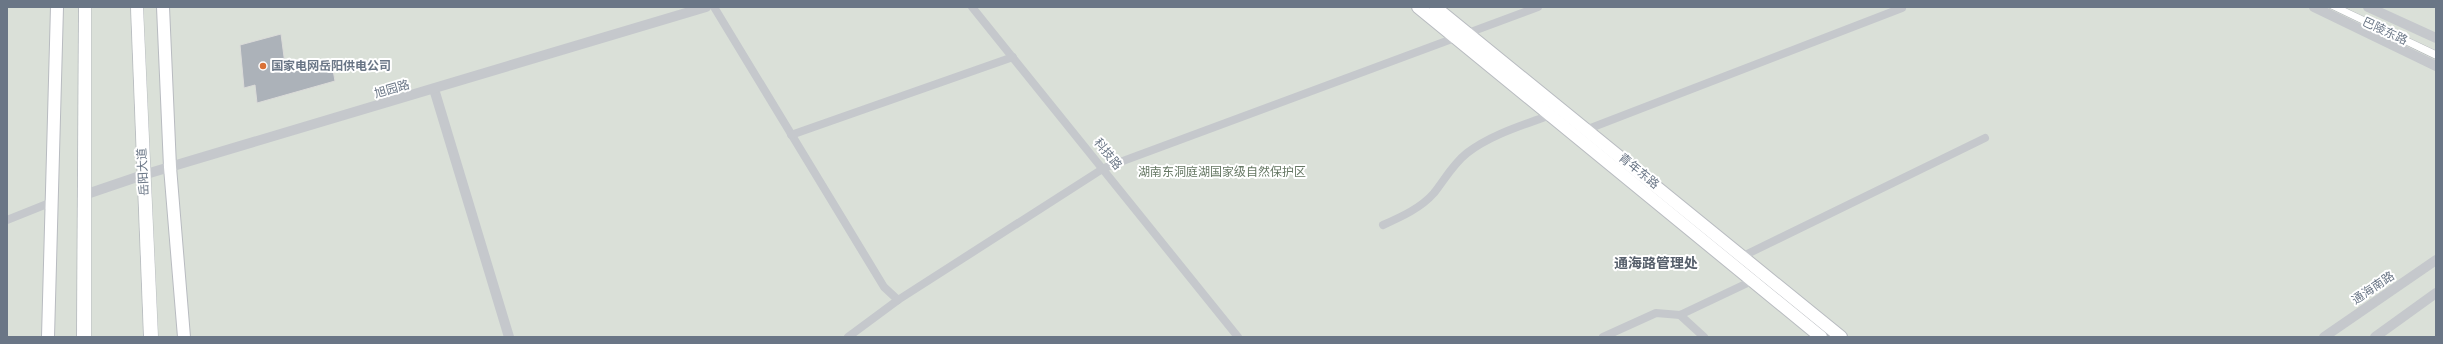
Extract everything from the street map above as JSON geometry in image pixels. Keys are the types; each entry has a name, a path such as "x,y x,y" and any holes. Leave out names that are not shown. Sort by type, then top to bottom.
{"main road":[{"path":"48,337 57,7"},
{"path":"84,337 85,7"},
{"name":"岳阳大道","path":"137,7 151,337"},
{"path":"163,7 170,167 184,337"},
{"name":"青年东路","path":"1418,7 1821,337"},
{"name":"青年东路","path":"1435,7 1588,129 1841,337"},
{"name":"巴陵东路","path":"2334,7 2436,55"},
{"name":"巴陵东路","path":"2352,7 2436,46"}],"street":[{"name":"旭园路","path":"84,195 143,174 434,89 706,7"},
{"path":"714,7 884,287 898,300"},
{"name":"科技路","path":"972,7 1104,168 1238,337"},
{"path":"848,337 898,300 1104,168 1538,7"},
{"path":"2314,7 2436,66"},
{"path":"2368,7 2436,38"},
{"path":"1588,129 1902,8"},
{"path":"792,135 1013,57"},
{"path":"434,89 509,337"},
{"path":"1383,225 1411,212 1433,194 1451,168 1468,153 1486,142 1563,110"},
{"path":"1743,256 1985,138"},
{"path":"7,220 52,202"},
{"name":"通海南路","path":"2324,337 2436,260"},
{"path":"1603,337 1656,313 1680,315 1764,275"},
{"path":"2375,337 2436,294"},
{"path":"1680,315 1704,337"}],"green space":[{"name":"湖南东洞庭湖国家级自然保护区","path":"7,7 2436,7 2436,337 7,337"}],"building":[{"name":"国家电网岳阳供电公司","path":"281,34 286,72 331,59 335,81 257,103 255,85 244,88 240,45"}],"place":[{"name":"国家电网岳阳供电公司","path":"263,66"}],"district":[{"name":"通海路管理处","path":"1656,263"}]}
